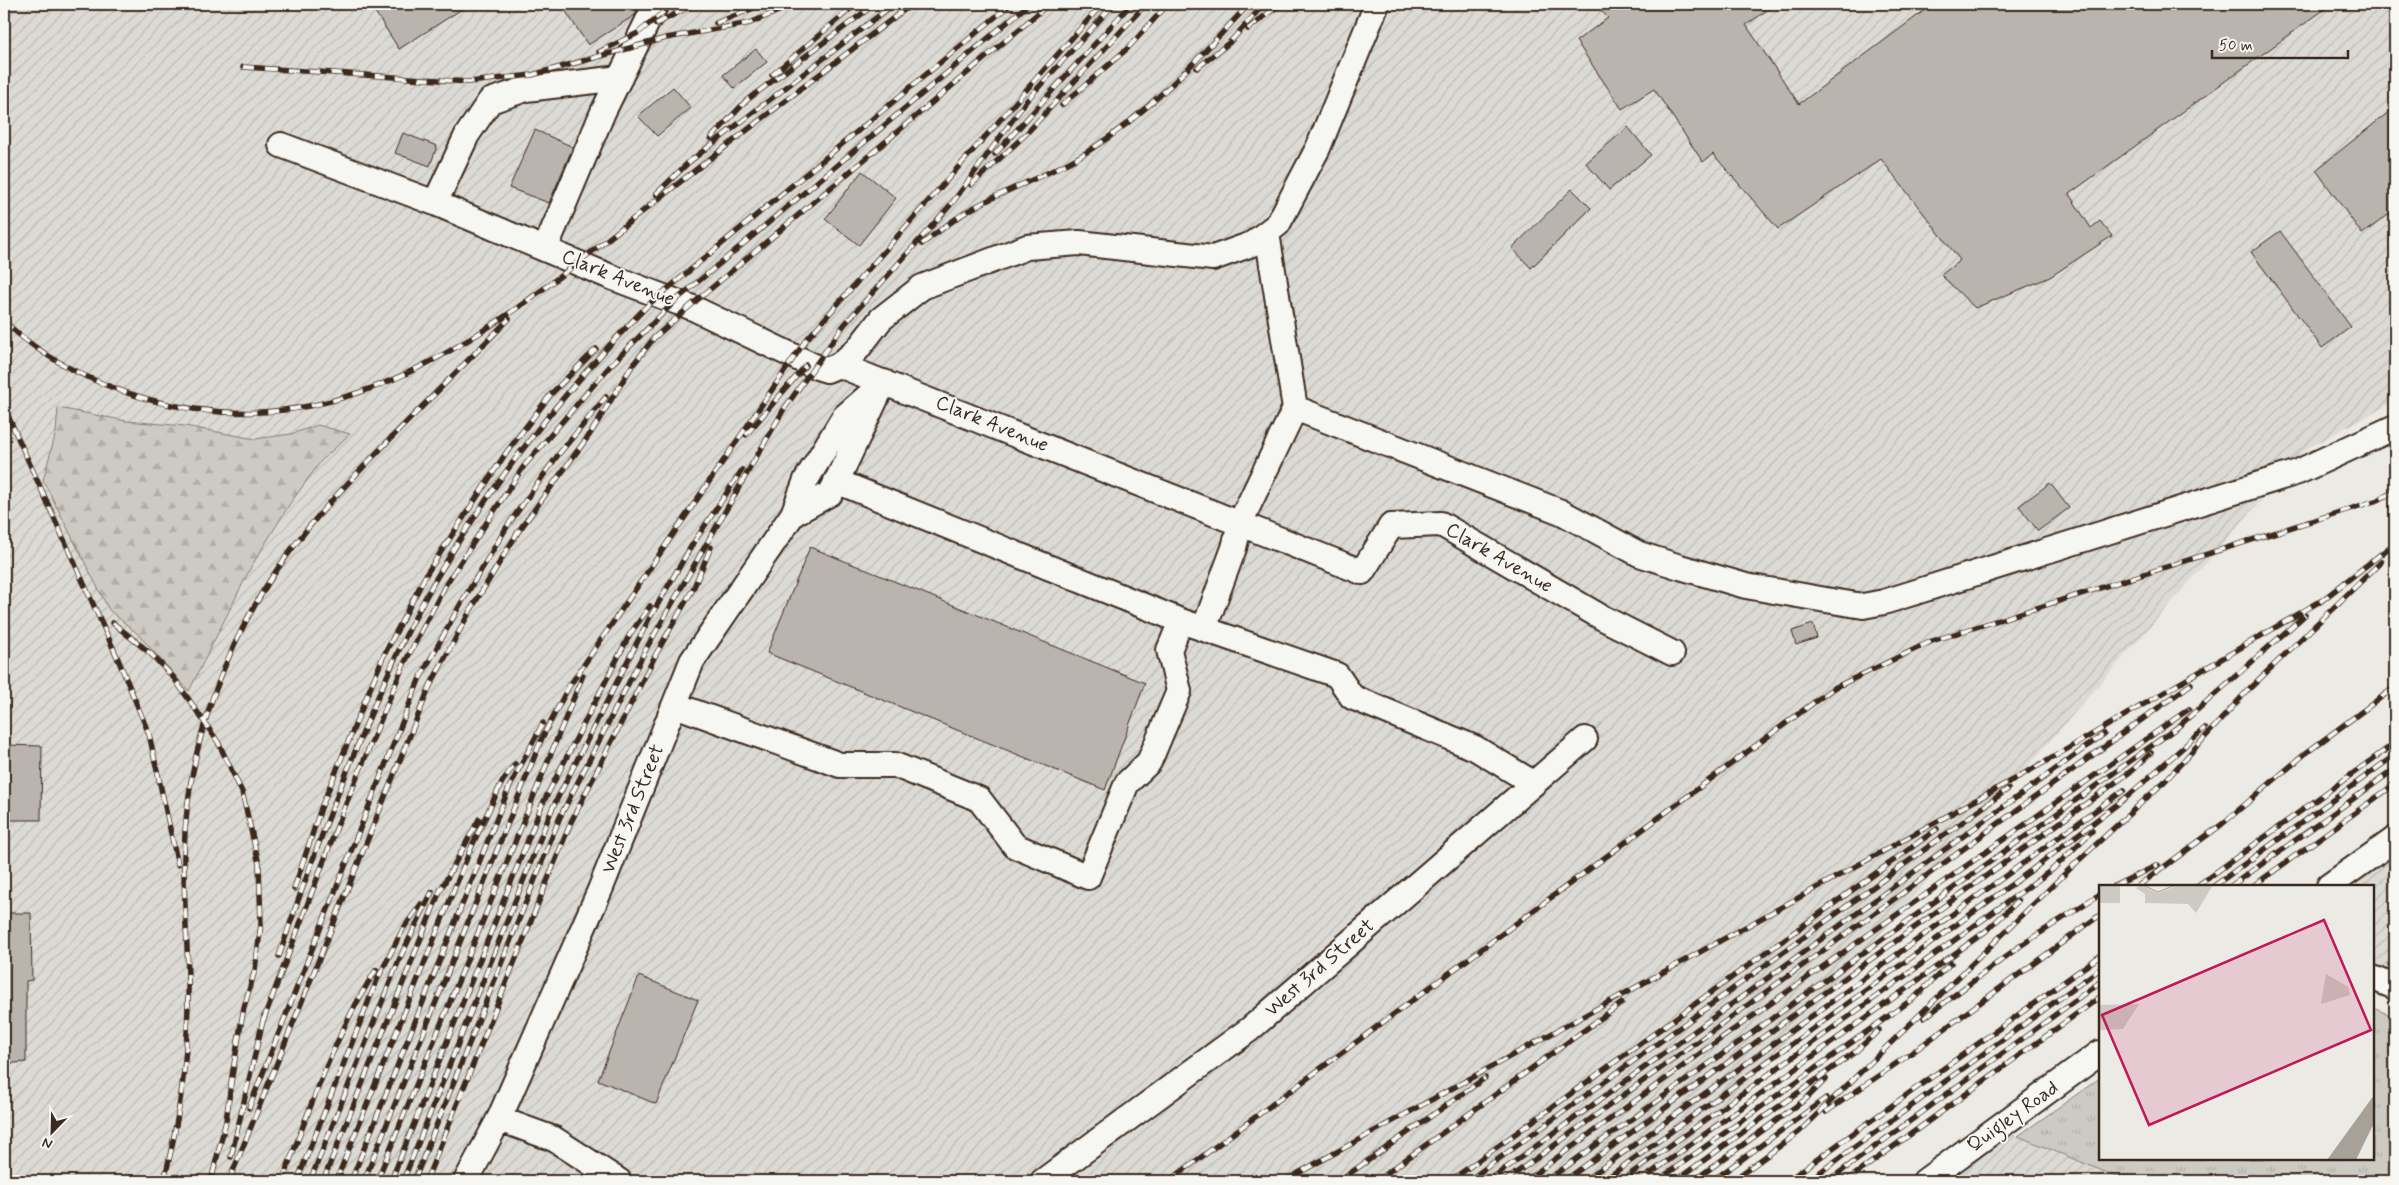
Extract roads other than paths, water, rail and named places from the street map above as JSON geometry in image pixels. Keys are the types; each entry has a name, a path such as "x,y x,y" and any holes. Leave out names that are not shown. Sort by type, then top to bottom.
{"street":[{"path":"545,249 620,78 656,4"},
{"path":"839,365 857,350 882,319 922,287 1027,247 1079,243 1213,258 1252,244 1278,224 1318,148 1377,4"},
{"path":"435,203 467,135 490,102 526,89 620,78"},
{"name":"Clark Avenue","path":"281,145 435,203 693,308 814,366 827,370 839,365 1362,572 1391,526 1441,524 1601,617 1672,653"},
{"path":"1204,629 1234,548 1240,523 1295,408 1267,233"},
{"name":"West 3rd Street","path":"793,514 831,492 884,382"},
{"name":"West 3rd Street","path":"466,1181 500,1120 600,890 692,661 793,514 806,480 844,417 884,382"},
{"path":"1295,408 1561,512 1640,554 1746,586 1863,606 2023,559 2298,472 2395,427"},
{"path":"836,481 1181,621 1337,675 1352,697 1475,748 1533,784"},
{"path":"675,705 840,765 895,765 979,799 1015,846 1088,877 1126,783 1149,762 1179,691 1169,650 1181,621"},
{"name":"West 3rd Street","path":"1043,1181 1250,1029 1585,739"},
{"path":"2330,885 2395,839"},
{"path":"2374,978 2395,987"},
{"name":"Quigley Road","path":"1925,1181 2099,1054"},
{"path":"500,1120 554,1139 619,1181"}],"railway":[{"path":"599,52 638,33 673,4"},
{"path":"656,24 694,4"},
{"path":"716,23 764,4"},
{"path":"243,67 469,82 532,75 666,38 750,23 795,4"},
{"path":"772,75 856,4"},
{"path":"711,138 747,100 875,4"},
{"path":"656,194 689,162 894,4"},
{"path":"4,321 35,347 71,369 108,386 147,399 224,412 297,408 365,390 431,361 494,324 555,280 912,4"},
{"path":"279,956 339,790 396,655 426,596 459,540 534,435 589,368 648,305 1011,4"},
{"path":"263,1021 341,816 403,666 446,584 524,466 610,366 675,301 1029,4"},
{"path":"229,1181 430,686 470,611 518,532 590,434 632,366 654,338 689,307 1049,4"},
{"path":"364,1181 542,738 568,688 806,340 1102,4"},
{"path":"414,1181 560,817 646,649 784,409 844,325 953,202 1027,100 1114,4"},
{"path":"995,154 1131,4"},
{"path":"971,185 1025,135 1146,4"},
{"path":"1062,105 1128,48 1168,4"},
{"path":"922,244 968,211 1074,160 1132,120 1173,83 1249,4"},
{"path":"1197,68 1230,42 1264,4"},
{"path":"1248,29 1280,4"},
{"path":"164,1181 178,1113 188,1021 184,873 187,814 192,774 202,734 229,656 247,619 268,584 291,550 315,520 392,437 509,319"},
{"path":"294,889 321,808 383,657 427,573 506,453 551,394 596,349"},
{"path":"746,435 806,365"},
{"path":"249,1108 419,680 460,605 508,525 558,455 606,397"},
{"path":"4,407 118,659 149,734 178,865"},
{"path":"403,1181 552,809 649,619 692,545 742,470"},
{"path":"1169,1181 1832,689 1932,641 2378,500 2395,491"},
{"path":"2320,602 2395,543"},
{"path":"426,1181 571,822 656,654 694,587 711,547"},
{"path":"1732,1181 1799,1132 2078,861 2164,782 2248,690 2381,562"},
{"path":"1284,1181 2045,762 2324,599"},
{"path":"391,1181 542,805 630,634 650,606"},
{"path":"1546,1181 2179,726 2305,615"},
{"path":"113,623 150,653 174,678 218,742 242,792 259,864 261,924 255,970 244,1007 226,1121 211,1181"},
{"path":"377,1181 583,675"},
{"path":"1505,1181 2191,684"},
{"path":"2139,885 2221,825 2306,753 2395,687"},
{"path":"1525,1181 1723,1037 2189,709"},
{"path":"351,1181 509,788 543,723"},
{"path":"1603,1181 2033,869 2128,796 2205,728"},
{"path":"1488,1181 2104,734"},
{"path":"2198,885 2395,743"},
{"path":"1564,1181 2134,769 2151,753"},
{"path":"2215,885 2395,755"},
{"path":"336,1181 471,848 502,782 515,764"},
{"path":"2232,885 2395,769"},
{"path":"2254,885 2395,784"},
{"path":"1468,1181 2008,789"},
{"path":"1584,1181 2124,790"},
{"path":"323,1181 440,891 479,819"},
{"path":"1450,1181 1937,829"},
{"path":"1621,1181 2053,869 2092,831"},
{"path":"2116,885 2158,865"},
{"path":"310,1181 399,960 432,892"},
{"path":"1924,1018 2020,946 2099,895"},
{"path":"1640,1181 1986,931 2018,901"},
{"path":"297,1181 377,980 403,929 421,904"},
{"path":"1826,1112 1910,1054 2099,916"},
{"path":"1787,1181 2099,957"},
{"path":"1657,1181 1914,998 1951,963"},
{"path":"282,1181 335,1047 376,970"},
{"path":"1808,1181 2099,970"},
{"path":"1828,1181 2099,983"},
{"path":"1846,1181 2099,998"},
{"path":"1376,1181 1622,1003"},
{"path":"231,1157 264,1016"},
{"path":"1675,1181 1855,1052 1879,1030"},
{"path":"1339,1181 1485,1078"},
{"path":"1693,1181 1806,1099 1826,1079"},
{"path":"1712,1181 1826,1098"}]}
